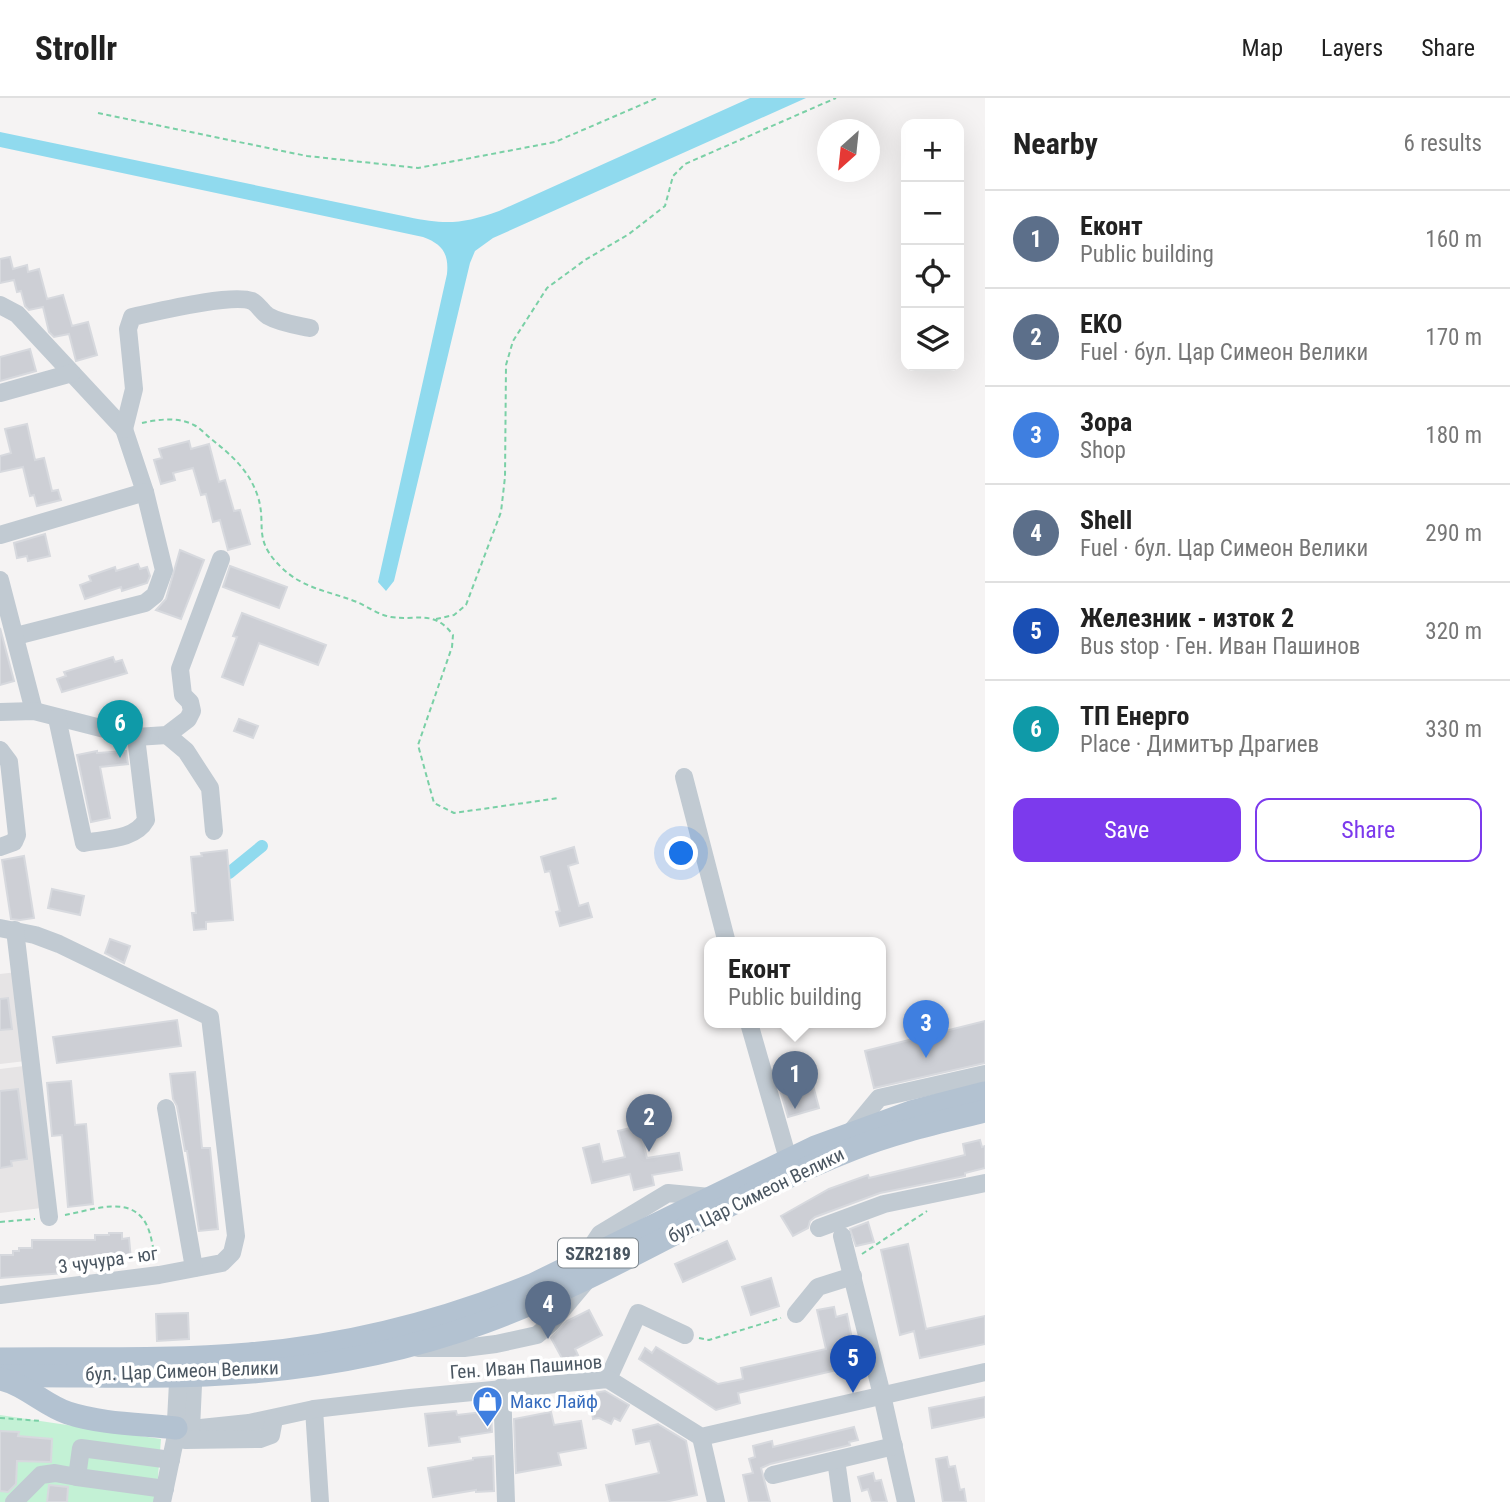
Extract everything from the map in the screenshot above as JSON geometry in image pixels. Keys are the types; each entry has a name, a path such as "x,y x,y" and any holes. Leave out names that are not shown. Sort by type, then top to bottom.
{"main road":[{"name":"бул. Цар Симеон Велики","path":"0,1359 258,1371 310,1366 404,1348 485,1322 586,1269 710,1197 788,1158 911,1112 985,1093"},
{"name":"бул. Цар Симеон Велики","path":"0,1378 187,1366 401,1330 586,1269 855,1148 914,1129 985,1111"},
{"path":"0,1378 65,1412 181,1433"}],"street":[{"path":"124,429 134,390 128,329 132,317 234,299 252,301 269,316 310,328"},
{"path":"0,305 18,314 124,429 145,492 164,570 155,595 145,603 16,636"},
{"path":"0,393 72,373"},
{"path":"0,535 145,492"},
{"path":"0,712 34,711 136,737 167,735 188,719 192,711 190,702 183,695 180,669 221,559"},
{"path":"0,580 34,711"},
{"path":"57,718 84,842 133,834 141,829 146,820 136,737"},
{"path":"167,735 186,751 210,788 214,831"},
{"path":"0,750 9,762 17,835 14,842 0,847"},
{"path":"684,777 725,937"},
{"path":"8,929 49,1217"},
{"name":"3 чучура - юг","path":"0,1296 159,1275 222,1263 232,1253 236,1236 210,1017 59,944 8,929"},
{"path":"750,1028 788,1158"},
{"path":"850,1133 879,1098 985,1074"},
{"path":"166,1108 194,1268"},
{"path":"819,1228 884,1205 985,1183"},
{"path":"842,1236 906,1502"},
{"path":"796,1314 818,1287 851,1269"},
{"path":"608,1379 638,1313 685,1335"},
{"path":"15,1502 41,1475 55,1474 164,1495 171,1460 181,1433 187,1366"},
{"path":"716,1502 701,1437 985,1372"},
{"name":"Ген. Иван Пашинов","path":"181,1433 274,1419 314,1409 502,1387 608,1379 701,1437"},
{"path":"502,1387 506,1502"},
{"path":"314,1409 320,1502"},
{"path":"774,1475 894,1446"},
{"path":"77,1477 82,1448 171,1460"},
{"path":"836,1460 842,1502"}],"path":[{"path":"99,113 307,156 418,168 555,142 657,98"},
{"path":"435,619 454,615 466,605 501,512 505,477 506,365 513,341 547,288 665,206 673,176 685,164 836,98"},
{"path":"124,429 159,418 194,424 228,451 247,473 258,496 265,550 297,581 383,615 435,619 447,625 453,635 452,647 418,745 434,803 454,813 559,798"},
{"path":"0,1222 113,1206 132,1208 139,1213 148,1228 159,1275"},
{"path":"851,1269 927,1211"},
{"path":"685,1335 709,1340 796,1314"}],"shaded area":[{"path":"17,972 26,1061 0,1064 0,974"},
{"path":"32,1065 50,1207 0,1213 0,1069"}],"green space":[{"path":"0,1415 161,1439 156,1502 0,1502"}],"water":[{"path":"750,98 806,98 493,238 475,251 394,581 386,591 378,582 447,274 447,260 443,250 423,237 0,147 0,132 408,217 454,222 499,211"}],"building":[{"path":"10,257 13,269 27,265 28,272 39,269 47,299 63,295 72,326 88,322 97,355 76,361 69,334 54,337 49,332 43,307 29,310 25,306 21,291 17,292 14,280 0,283 0,259"},
{"path":"30,349 36,371 0,381 0,357"},
{"path":"27,424 35,460 44,458 52,491 58,490 61,500 37,506 34,495 30,496 23,467 0,472 0,456 11,453 5,429"},
{"path":"189,441 191,449 209,444 219,482 225,480 234,511 240,510 250,544 228,550 220,520 213,522 206,494 201,495 193,468 173,473 175,480 161,484 154,460 162,458 159,449"},
{"path":"45,534 50,556 28,561 27,556 17,558 14,543"},
{"path":"180,550 204,560 181,619 156,610 166,599"},
{"path":"138,564 140,569 147,567 150,576 147,583 122,591 121,587 85,599 80,585 91,581 89,576 115,567 116,571"},
{"path":"230,566 287,587 279,608 223,587"},
{"path":"242,613 326,645 318,665 259,643 243,685 222,677 237,637 233,636"},
{"path":"0,628 14,681 0,685"},
{"path":"113,657 115,662 122,660 127,673 62,692 57,679 66,676 64,672"},
{"path":"239,719 258,726 253,738 234,731"},
{"path":"97,751 126,751 128,764 100,767 110,818 91,822 77,755"},
{"path":"574,847 578,863 568,866 579,906 588,903 592,917 560,926 556,912 560,911 550,871 545,872 541,857"},
{"path":"227,850 233,920 206,922 206,929 194,930 192,913 196,913 191,857"},
{"path":"24,856 34,918 11,919 2,860"},
{"path":"52,889 84,896 80,915 48,908"},
{"path":"110,939 130,946 124,963 105,953"},
{"path":"8,998 12,1029 0,1030 0,999"},
{"path":"177,1020 181,1046 57,1063 53,1037"},
{"path":"985,1021 985,1063 874,1088 865,1051"},
{"path":"195,1072 202,1148 210,1148 218,1229 199,1231 187,1151 173,1099 170,1074"},
{"path":"810,1074 819,1108 788,1117 778,1083"},
{"path":"71,1081 75,1125 86,1124 93,1204 68,1207 62,1135 52,1136 47,1083"},
{"path":"18,1089 27,1159 11,1161 12,1166 0,1168 0,1091"},
{"path":"639,1126 647,1158 679,1153 682,1170 652,1175 654,1185 634,1190 630,1174 592,1183 583,1148 599,1144 603,1162 625,1157 618,1131"},
{"path":"980,1140 982,1147 985,1146 985,1168 965,1173 965,1176 880,1193 815,1217 808,1228 793,1236 781,1216 829,1189 868,1175 869,1178 965,1155 963,1144"},
{"path":"868,1222 874,1242 856,1246 850,1229"},
{"path":"122,1233 122,1239 129,1238 131,1260 104,1262 104,1266 64,1268 64,1273 0,1278 0,1255 13,1255 13,1251 19,1251 19,1248 32,1248 32,1240 95,1240 95,1235"},
{"path":"727,1241 735,1259 683,1282 675,1264"},
{"path":"908,1244 926,1329 985,1316 985,1344 920,1358 914,1331 900,1335 881,1250"},
{"path":"771,1278 779,1306 751,1315 742,1287"},
{"path":"834,1307 836,1317 847,1314 853,1344 836,1348 841,1369 738,1393 740,1403 716,1410 639,1359 645,1348 652,1353 656,1347 718,1384 743,1379 741,1368 826,1349 817,1310"},
{"path":"589,1310 602,1335 575,1349 578,1355 564,1362 551,1338 567,1321"},
{"path":"188,1313 189,1339 157,1341 156,1314"},
{"path":"605,1391 629,1405 620,1421 614,1418 611,1424 599,1418 593,1419 589,1394"},
{"path":"985,1397 985,1417 932,1428 929,1408"},
{"path":"456,1411 457,1415 491,1411 492,1432 459,1437 460,1442 429,1446 425,1414"},
{"path":"551,1412 554,1425 581,1421 586,1448 558,1453 561,1465 516,1473 514,1419"},
{"path":"658,1424 686,1441 697,1495 665,1502 610,1502 606,1485 659,1473 650,1441 636,1444 633,1430"},
{"path":"854,1427 858,1440 849,1442 850,1445 761,1468 770,1502 749,1502 743,1475 753,1473 749,1459 755,1457 753,1446 772,1441 773,1447"},
{"path":"0,1431 19,1432 18,1436 52,1439 51,1462 17,1461 16,1484 8,1492 0,1491"},
{"path":"493,1456 494,1491 476,1490 433,1497 428,1468"},
{"path":"947,1457 949,1467 955,1466 960,1490 964,1489 966,1502 943,1502 936,1459"},
{"path":"873,1473 875,1481 881,1480 887,1502 872,1502 868,1489 862,1491 858,1477"},
{"path":"49,1485 68,1487 67,1502 47,1502"}],"waterway":[{"path":"229,873 262,846"}],"place":[{"name":"ТП Енерго","path":"120,758"},
{"name":"Зора","path":"926,1058"},
{"name":"Еконт","path":"795,1109"},
{"name":"EKO","path":"649,1152"},
{"name":"Shell","path":"548,1339"},
{"name":"Железник - изток 2","path":"853,1393"},
{"name":"Макс Лайф","path":"487,1428"}]}
